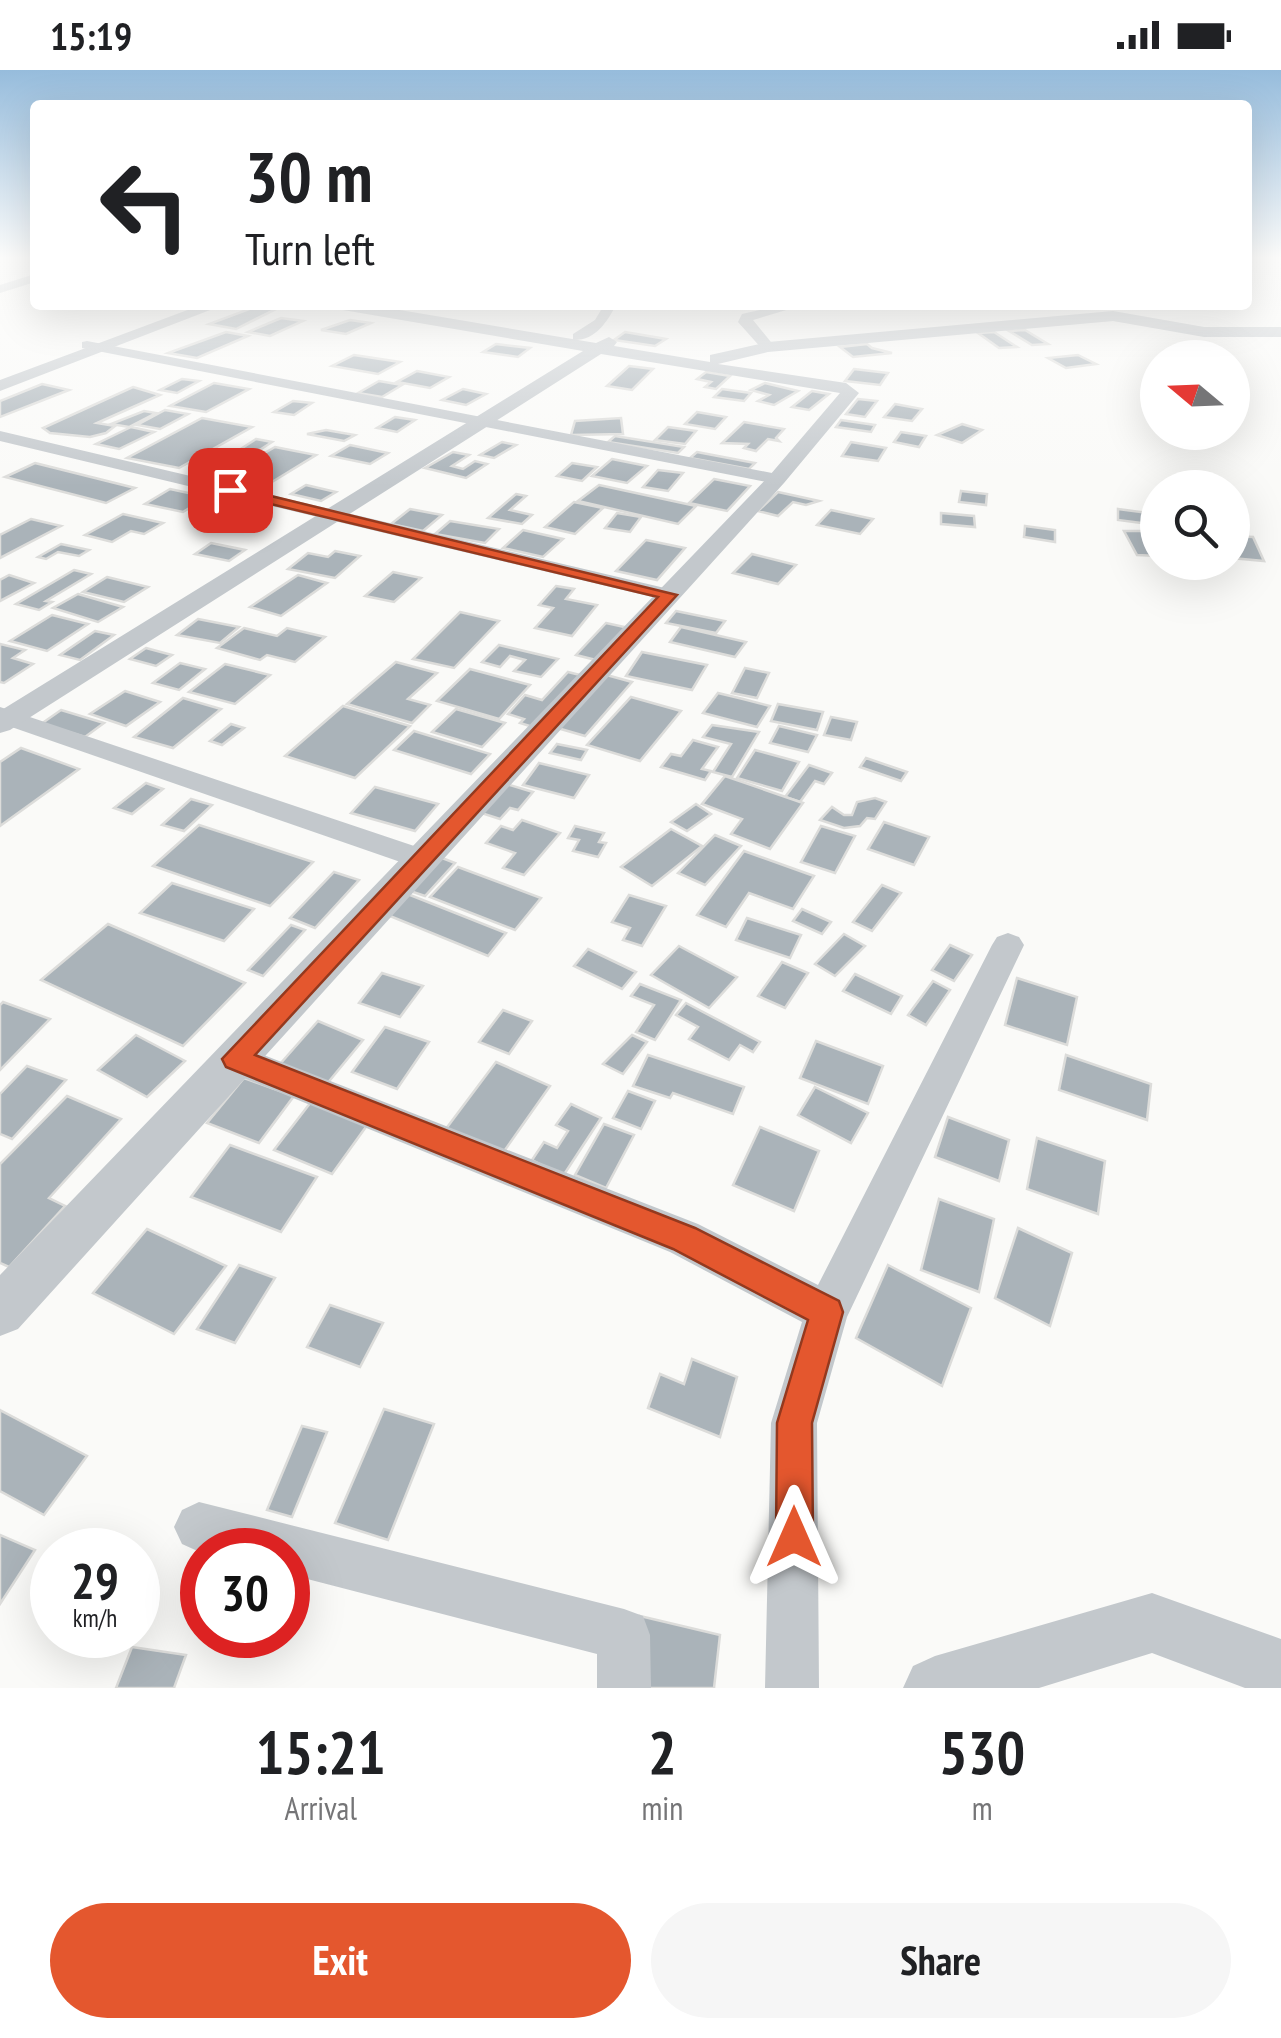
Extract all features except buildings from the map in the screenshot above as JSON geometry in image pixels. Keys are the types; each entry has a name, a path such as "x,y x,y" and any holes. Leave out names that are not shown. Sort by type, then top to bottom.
{"street":[{"path":"0,386 124,335"},
{"path":"0,377 129,335"},
{"path":"544,335 715,360 768,360 964,335"},
{"path":"0,1311 777,480 850,390 768,360 552,335"},
{"path":"3,719 483,421 595,342 597,335"},
{"path":"753,335 768,360"},
{"path":"93,347 777,480"},
{"path":"715,360 768,360"},
{"path":"0,436 669,595"},
{"path":"3,719 422,859"},
{"path":"792,1688 794,1423 827,1312 1008,945"},
{"path":"236,1059 684,1238 827,1312"},
{"path":"199,1527 624,1635 624,1688"},
{"path":"935,1688 1152,1623 1281,1670"}],"route":[{"path":"230,490 669,595 236,1059 684,1238 827,1312 794,1423 794,1537"}]}
